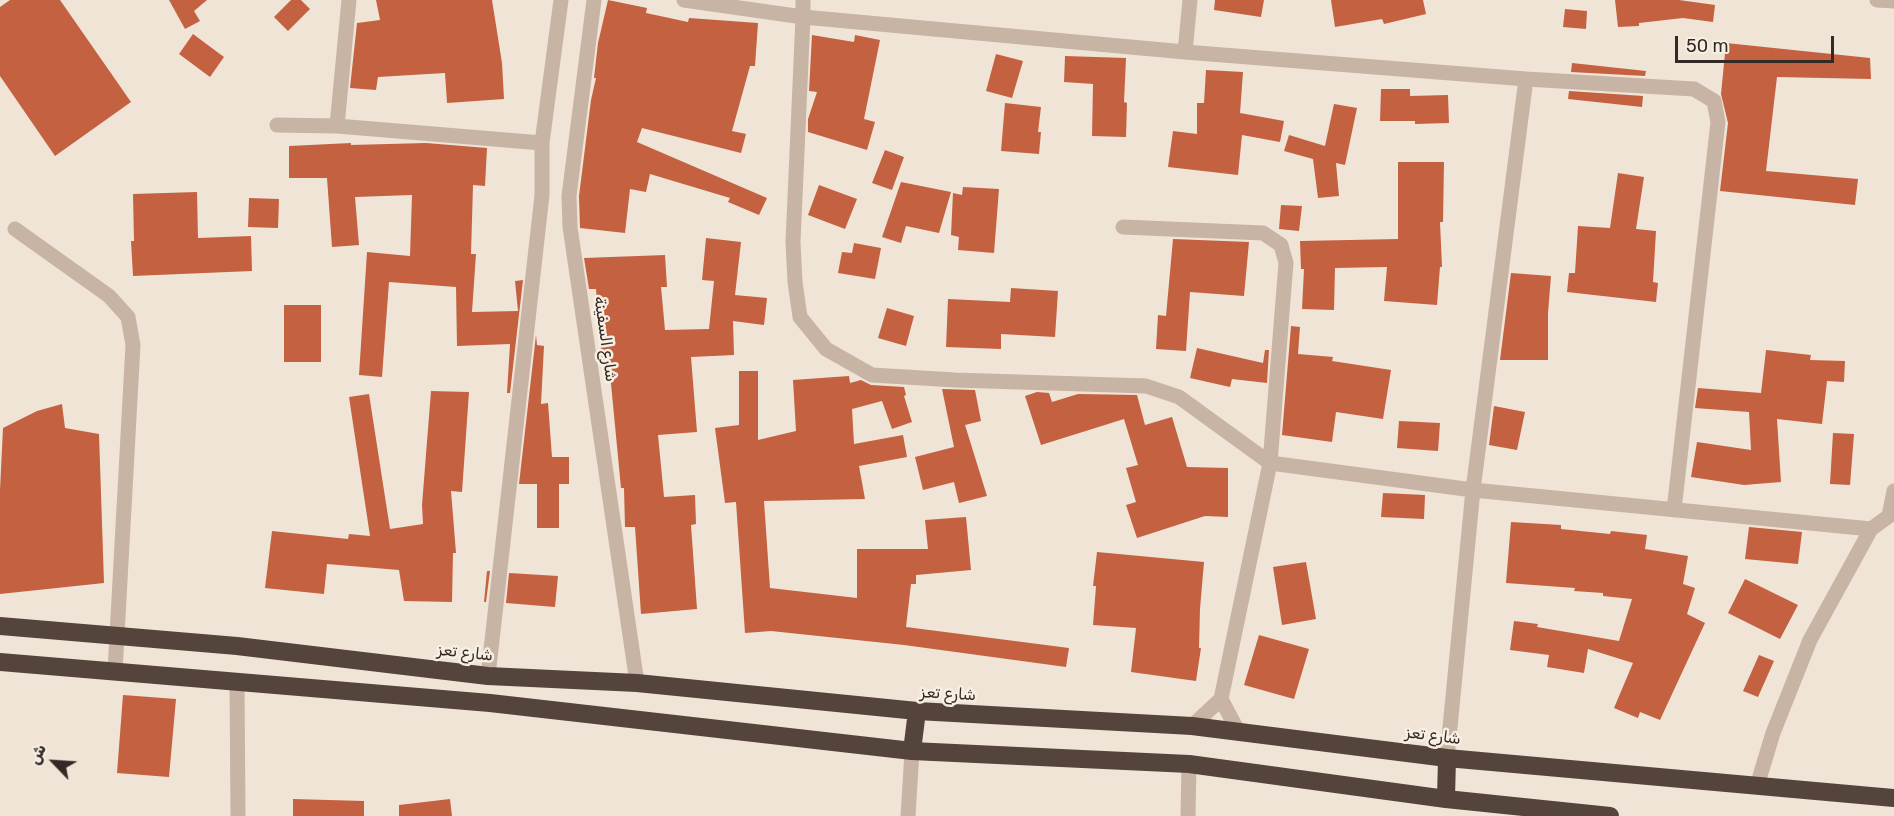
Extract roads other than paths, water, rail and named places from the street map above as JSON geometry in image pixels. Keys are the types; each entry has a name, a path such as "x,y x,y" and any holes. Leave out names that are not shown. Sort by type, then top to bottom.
{"highway":[{"name":"شارع تعز","path":"0,626 237,646 488,676 638,684 917,711 1192,726 1447,758 1894,798"},
{"path":"0,662 490,703 912,751 1189,764 1446,799 1610,816"},
{"path":"912,751 917,711"},
{"path":"1446,799 1447,758"}],"street":[{"path":"337,126 349,0"},
{"path":"488,676 542,195 542,142 561,0"},
{"name":"شارع السفينة","path":"594,0 569,196 573,258 638,684"},
{"path":"684,0 803,17 1185,52 1694,90 1714,101 1718,122 1674,510"},
{"path":"803,0 793,242 800,316 826,349 872,375 955,381 1146,386 1179,397 1270,463 1473,490 1871,529"},
{"path":"1185,52 1190,0"},
{"path":"1877,0 1894,1"},
{"path":"1447,758 1473,490 1526,79"},
{"path":"277,125 337,126 542,142"},
{"path":"542,195 569,196"},
{"path":"1122,226 1263,233 1281,245 1286,263 1270,463 1221,699 1192,726"},
{"path":"15,229 109,296 128,317 133,345 115,671"},
{"path":"1757,786 1773,733 1810,640 1871,529 1888,516 1894,491"},
{"path":"237,683 238,816"},
{"path":"1221,699 1238,731"},
{"path":"908,816 912,751"},
{"path":"1188,816 1189,764"}]}
